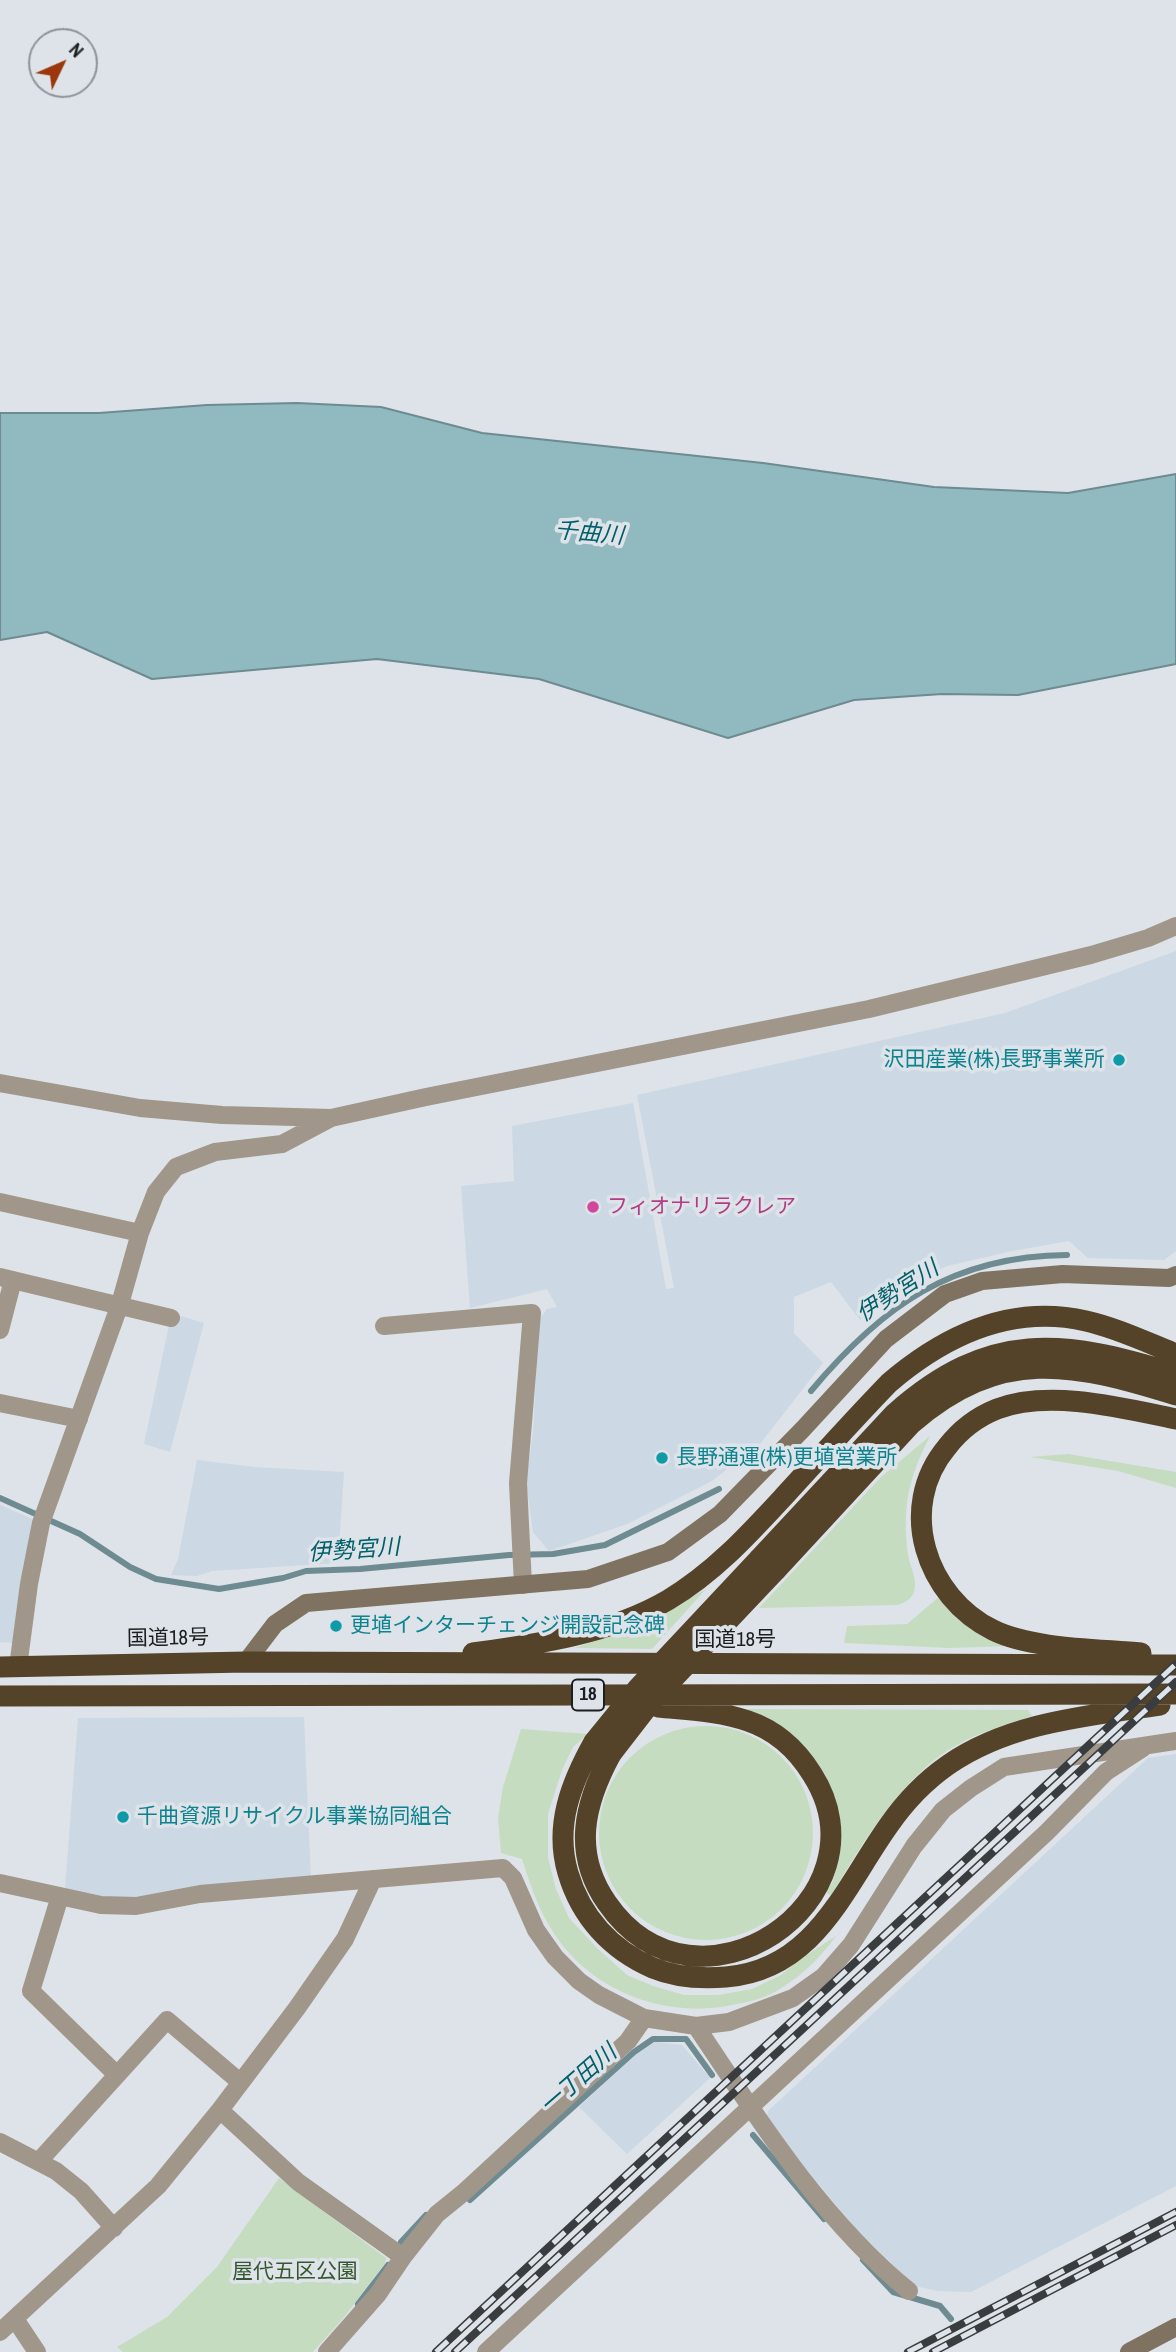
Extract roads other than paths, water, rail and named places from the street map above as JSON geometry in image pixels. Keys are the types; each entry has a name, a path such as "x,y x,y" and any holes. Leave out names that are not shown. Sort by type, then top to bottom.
{"highway":[{"path":"398,1664 506,1649 571,1636 608,1625 666,1601 709,1572 732,1552 889,1383 913,1363 961,1334 1012,1320 1083,1320 1176,1354"},
{"path":"1176,1374 1107,1354 1027,1348 978,1360 924,1388 895,1413 652,1701 603,1748 571,1790 564,1814 566,1866 573,1890 584,1912 600,1932 638,1962 687,1978 737,1976 762,1969 785,1958 805,1943 840,1902 906,1804 926,1783 971,1750 1021,1730 1050,1723 1176,1702"},
{"path":"767,1564 911,1424 930,1408 973,1383 1021,1369 1072,1368 1176,1395"},
{"path":"1176,1419 1046,1399 997,1409 974,1420 940,1455 929,1475 922,1497 920,1521 931,1568 943,1588 967,1614 996,1632 1050,1644 1176,1656"},
{"name":"国道18号","path":"9,1667 246,1662 1176,1665"},
{"name":"18","path":"0,1696 1176,1694"},
{"path":"517,1696 727,1715 759,1726 788,1744 819,1784 827,1805 830,1824 830,1846 824,1871 815,1892 800,1912 783,1929 762,1943 718,1956 672,1951 649,1942 631,1929 613,1912 600,1893 586,1850 588,1803 598,1778 603,1748"}],"street":[{"path":"0,1083 140,1108 222,1115 331,1118 869,1009 1091,955 1148,938 1176,926"},
{"path":"9,1667 43,1517 120,1304 140,1233 156,1192 176,1167 215,1152 282,1144 331,1118"},
{"path":"0,1202 140,1233"},
{"path":"246,1662 275,1624 306,1603 587,1579 668,1552 720,1514 886,1339 945,1294 982,1281 1063,1274 1169,1278 1176,1275"},
{"path":"0,1330 7,1279 171,1318"},
{"path":"384,1326 532,1313 518,1483 523,1585"},
{"path":"0,1402 79,1419"},
{"path":"0,1883 101,1905 136,1906 200,1894 503,1868 513,1878 536,1930 555,1957 579,1981 599,1995 643,2018 696,2026 729,2022 760,2012 793,1998 824,1976 850,1945 914,1846 943,1810 1004,1767 1176,1741"},
{"path":"486,2352 1047,1832 1106,1772 1149,1744"},
{"path":"0,2332 158,2186 297,2008 345,1938 373,1879"},
{"path":"60,1896 31,1991 117,2075"},
{"path":"327,2352 378,2294 437,2214 628,2041 643,2018"},
{"path":"39,2161 167,2020 240,2082"},
{"path":"696,2026 749,2107 831,2214 887,2273 909,2291"},
{"path":"220,2110 298,2182 403,2257"},
{"path":"0,2142 56,2171 81,2191 114,2228"},
{"path":"15,2319 37,2352"},
{"path":"1129,2352 1176,2327"}],"water":[{"name":"千曲川","path":"297,403 381,407 482,433 763,463 934,487 1068,493 1176,474 1176,664 1018,695 942,694 854,700 728,738 539,679 377,659 152,679 47,632 0,640 0,413 99,413 207,405"}],"waterway":[{"name":"伊勢宮川","path":"811,1391 865,1334 922,1292 954,1276 988,1265 1026,1258 1067,1255"},
{"name":"伊勢宮川","path":"0,1498 80,1534 130,1567 156,1579 219,1589 283,1578 306,1571 553,1554 605,1545 719,1489"},
{"name":"一丁田川","path":"470,2200 634,2052 653,2039 686,2039 712,2075"},
{"name":"一丁田川","path":"753,2135 824,2219"},
{"name":"一丁田川","path":"401,2242 426,2215"},
{"name":"一丁田川","path":"863,2260 893,2292 940,2306 951,2319"},
{"name":"一丁田川","path":"358,2304 388,2265"}],"railway":[{"path":"436,2352 1176,1664"},
{"path":"455,2352 1176,1682"},
{"path":"908,2352 1176,2212"},
{"path":"933,2352 1176,2225"}],"place":[{"name":"沢田産業(株)長野事業所","path":"1119,1060"},
{"name":"フィオナリラクレア","path":"593,1207"},
{"name":"長野通運(株)更埴営業所","path":"662,1458"},
{"name":"更埴インターチェンジ開設記念碑","path":"336,1626"},
{"name":"千曲資源リサイクル事業協同組合","path":"123,1817"}],"park label":[{"name":"屋代五区公園","path":"295,2272"}]}
